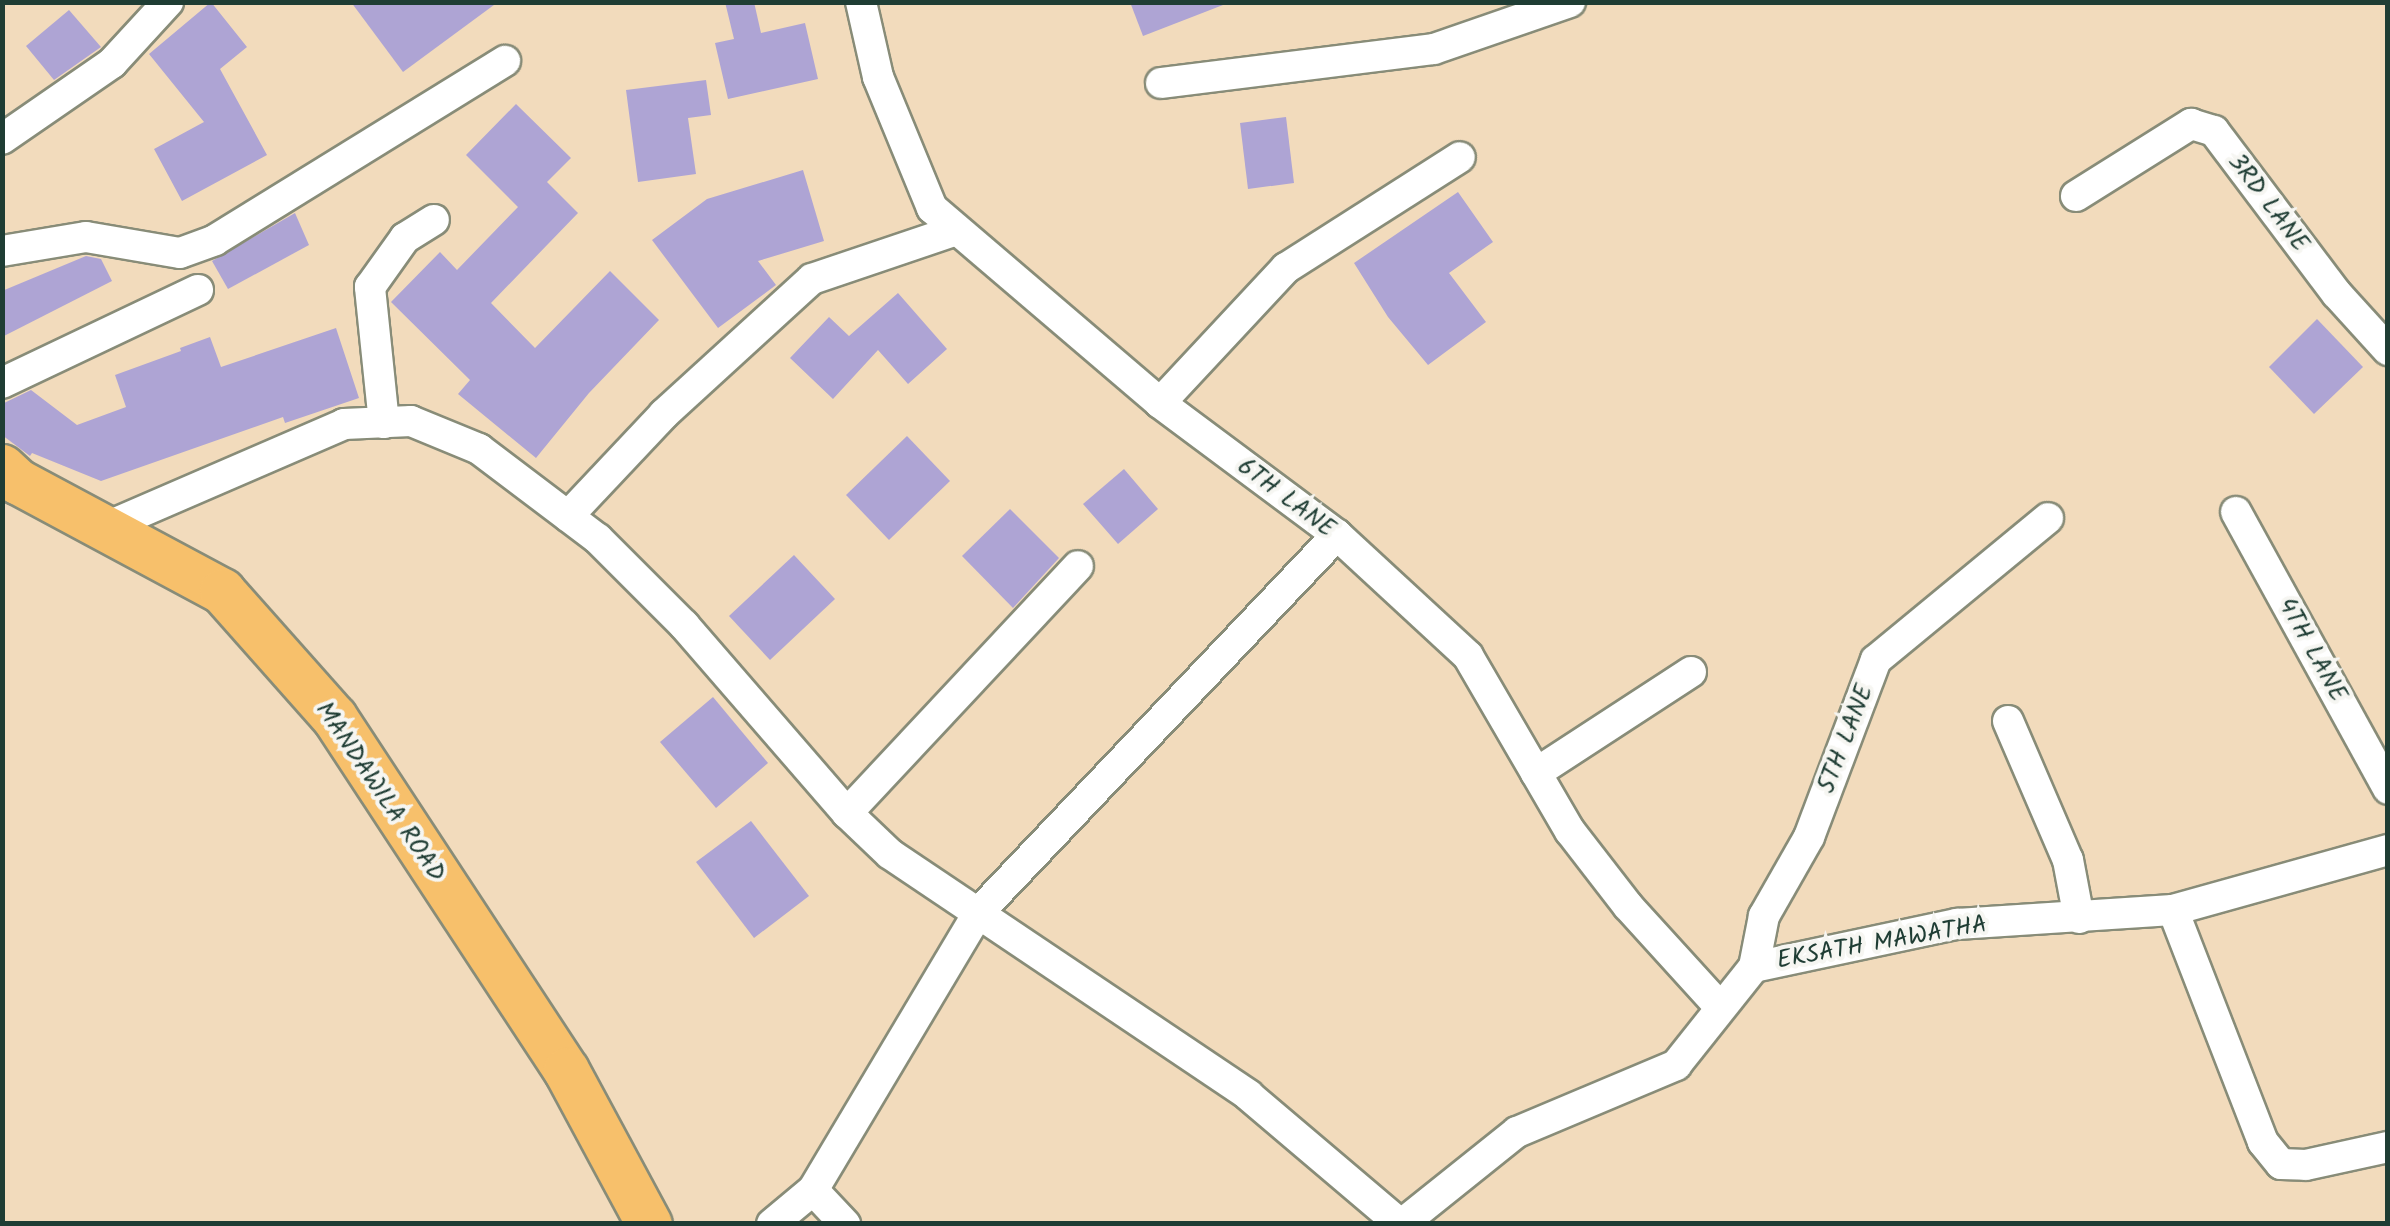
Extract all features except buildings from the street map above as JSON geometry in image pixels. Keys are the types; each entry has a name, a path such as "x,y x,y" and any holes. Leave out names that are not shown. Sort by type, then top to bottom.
{"main road":[{"name":"MANDAWILA ROAD","path":"2,467 17,481 222,592 334,717 566,1070 649,1224"}],"street":[{"path":"2,139 112,63 168,2"},
{"name":"6TH LANE","path":"861,2 878,78 932,208 1160,403 1337,536 1468,656 1570,831 1628,906 1720,1008"},
{"path":"1161,83 1434,49 1570,2"},
{"path":"2,252 86,237 180,253 215,240 505,60"},
{"name":"3RD LANE","path":"2076,196 2191,124 2214,131 2336,294 2388,350"},
{"path":"1160,403 1286,268 1460,157"},
{"path":"384,423 370,287 405,238 434,220"},
{"path":"568,516 664,414 812,278 954,230"},
{"path":"2,383 198,290"},
{"path":"104,528 344,424 411,421 479,448 598,539 684,625 847,813 890,854 1248,1095 1401,1224"},
{"name":"4TH LANE","path":"2236,512 2388,789"},
{"name":"5TH LANE","path":"1754,967 1764,916 1808,837 1876,660 2048,518"},
{"path":"772,1224 813,1190 979,912 1337,536"},
{"path":"847,813 1078,566"},
{"path":"1536,773 1691,672"},
{"path":"2008,721 2068,860 2078,918"},
{"name":"EKSATH MAWATHA","path":"1401,1224 1516,1132 1676,1065 1754,967 1957,924 2172,910 2388,850"},
{"path":"2172,910 2263,1142 2281,1164 2306,1165 2388,1147"},
{"path":"813,1190 845,1224"}]}
